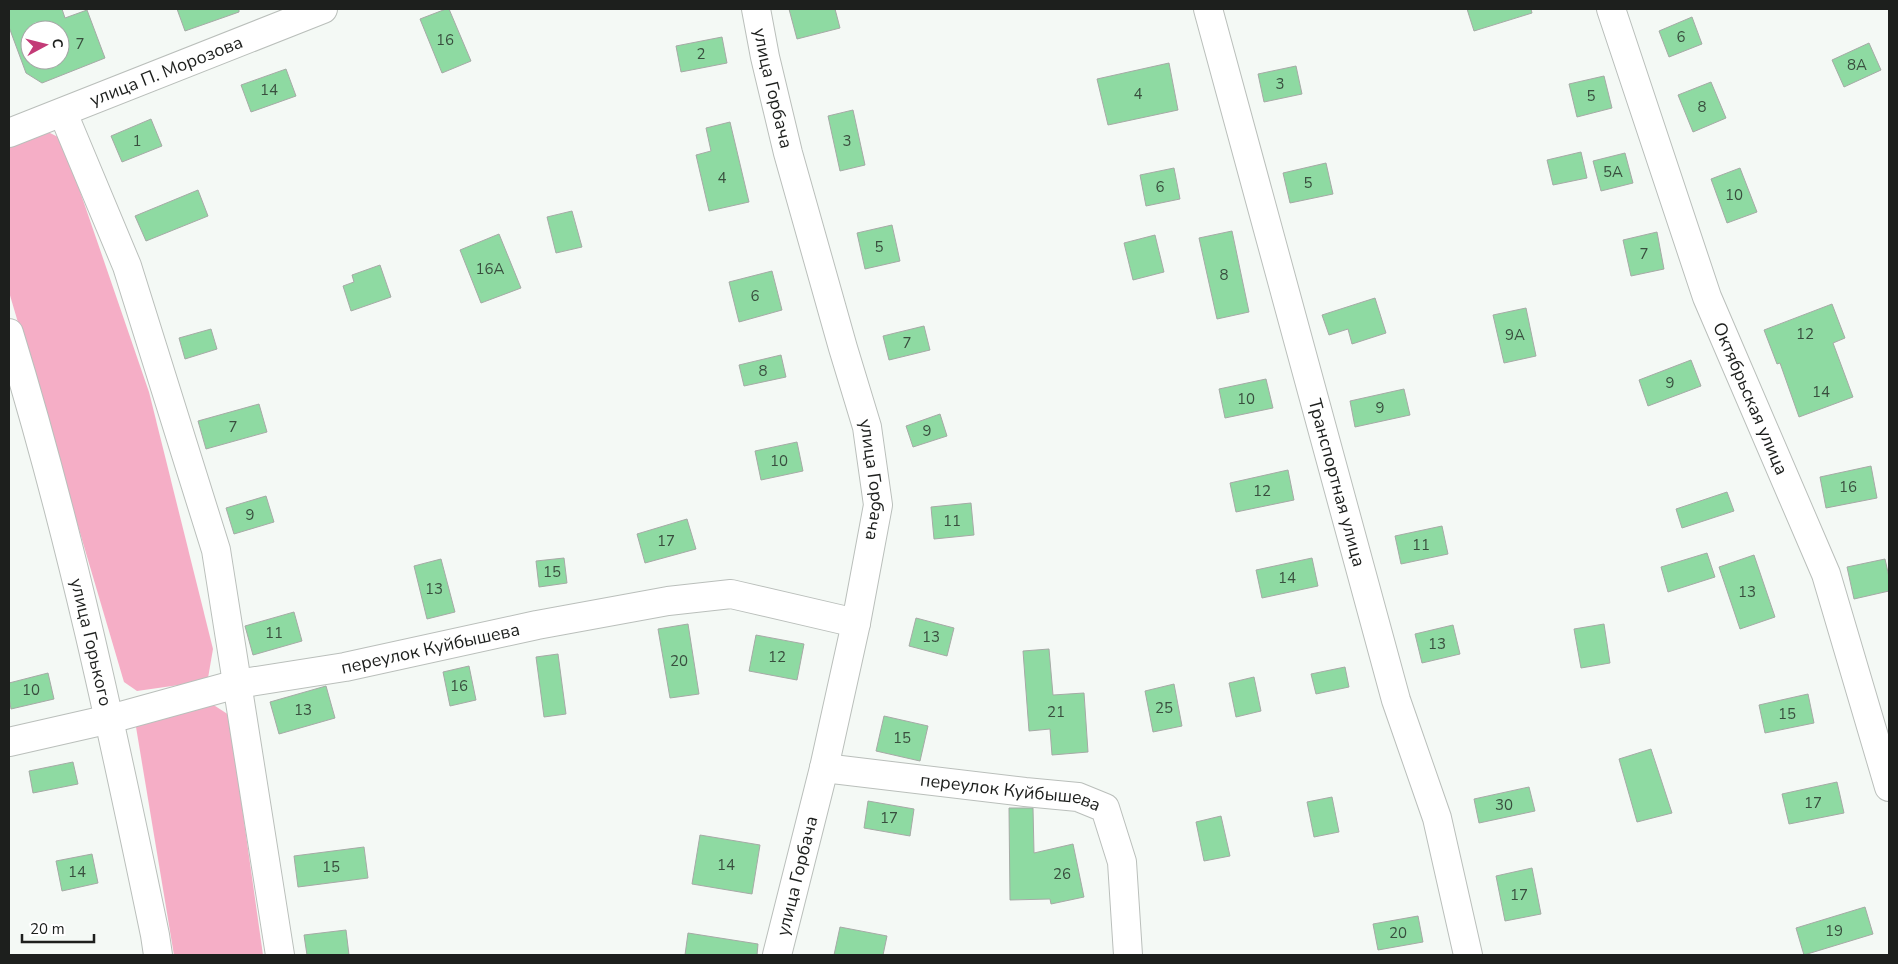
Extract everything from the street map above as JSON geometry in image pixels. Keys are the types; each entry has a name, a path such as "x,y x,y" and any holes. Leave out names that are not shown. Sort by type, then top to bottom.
{"street":[{"name":"улица П. Морозова","path":"9,133 323,9"},
{"name":"улица Горбача","path":"756,9 765,57 788,153 842,348 867,427 878,505 856,623 824,768 777,955"},
{"name":"Транспортная улица","path":"1208,9 1396,700 1437,818 1468,955"},
{"name":"Октябрьская улица","path":"1611,9 1707,297 1826,574 1889,787"},
{"path":"63,113 127,266 216,550 280,955"},
{"name":"улица Горького","path":"9,333 33,412 73,560 110,719 158,955"},
{"name":"переулок Куйбышева","path":"9,742 110,719 237,684 345,667 537,625 668,600 731,594 856,623"},
{"name":"переулок Куйбышева","path":"824,768 1078,797 1105,808 1122,862 1128,955"}],"shaded area":[{"path":"48,132 62,139 149,392 213,649 208,678 179,685 137,691 124,682 9,292 9,147"},
{"path":"209,702 229,715 263,955 174,955 136,727 145,717"}],"building":[{"path":"9,9 62,9 65,18 87,10 105,58 42,83 26,73 25,70 70,70 70,20 20,20 20,57 9,27"},
{"path":"177,9 239,9 239,12 185,31"},
{"path":"449,9 471,61 442,73 420,19"},
{"path":"789,9 835,9 840,28 797,39"},
{"path":"1467,9 1531,9 1532,13 1474,31"},
{"path":"1692,17 1702,44 1669,57 1659,31"},
{"path":"722,37 727,63 681,72 676,46"},
{"path":"1869,43 1881,70 1844,87 1832,60"},
{"path":"1169,63 1178,110 1108,125 1097,79"},
{"path":"1296,66 1302,94 1264,102 1258,74"},
{"path":"286,69 296,96 251,112 241,85"},
{"path":"1604,76 1612,108 1577,117 1569,84"},
{"path":"1711,82 1726,118 1693,132 1678,95"},
{"path":"853,110 865,165 840,171 828,116"},
{"path":"151,119 162,146 122,162 111,136"},
{"path":"730,122 749,202 709,211 696,155 711,151 706,128"},
{"path":"1581,152 1587,178 1553,185 1547,160"},
{"path":"1625,153 1633,183 1601,191 1593,161"},
{"path":"1326,163 1333,194 1290,203 1283,173"},
{"path":"1174,168 1180,199 1146,206 1140,175"},
{"path":"1740,168 1757,212 1727,223 1711,179"},
{"path":"198,190 208,216 146,241 135,216"},
{"path":"572,211 582,247 556,253 547,217"},
{"path":"892,225 900,261 865,269 857,233"},
{"path":"1232,231 1249,312 1217,319 1199,238"},
{"path":"1657,232 1664,269 1631,276 1623,240"},
{"path":"499,234 521,288 481,303 460,250"},
{"path":"1155,235 1164,272 1133,280 1124,243"},
{"path":"380,265 391,297 351,311 343,286 354,282 352,275"},
{"path":"772,271 782,310 739,322 729,282"},
{"path":"1375,298 1386,333 1352,344 1348,329 1329,335 1322,315"},
{"path":"1832,304 1845,338 1833,343 1853,397 1799,417 1780,363 1777,364 1764,330"},
{"path":"1526,308 1536,356 1504,363 1493,315"},
{"path":"924,326 930,350 889,360 883,336"},
{"path":"211,329 217,349 185,359 179,338"},
{"path":"781,355 786,377 744,386 739,365"},
{"path":"1691,360 1701,386 1648,406 1639,380"},
{"path":"1266,379 1273,408 1225,418 1219,389"},
{"path":"1404,389 1410,415 1355,427 1350,401"},
{"path":"259,404 267,432 206,449 198,421"},
{"path":"940,414 947,436 913,447 906,426"},
{"path":"797,442 803,471 761,480 755,451"},
{"path":"1871,466 1877,498 1826,508 1820,477"},
{"path":"1288,470 1294,500 1236,512 1230,483"},
{"path":"1727,492 1734,511 1682,528 1676,509"},
{"path":"266,496 274,522 234,534 226,508"},
{"path":"971,503 974,535 934,539 931,507"},
{"path":"687,519 696,549 645,563 637,534"},
{"path":"1442,526 1448,554 1401,564 1395,536"},
{"path":"1707,553 1715,577 1668,592 1661,567"},
{"path":"1754,555 1775,617 1740,629 1719,567"},
{"path":"564,558 567,583 539,587 536,561"},
{"path":"1312,558 1318,586 1262,598 1256,570"},
{"path":"441,559 455,612 427,619 414,566"},
{"path":"1885,559 1889,577 1889,591 1854,599 1847,567"},
{"path":"294,612 302,641 253,655 245,626"},
{"path":"916,618 954,628 947,656 909,646"},
{"path":"688,624 699,694 670,698 658,629"},
{"path":"1604,624 1610,663 1581,668 1574,629"},
{"path":"1453,625 1460,654 1422,663 1415,634"},
{"path":"756,635 804,644 797,680 749,671"},
{"path":"1049,649 1053,695 1084,693 1088,752 1052,755 1050,729 1029,731 1023,651"},
{"path":"558,654 566,714 544,717 536,657"},
{"path":"469,666 476,700 450,706 443,672"},
{"path":"1345,667 1349,687 1316,694 1311,674"},
{"path":"48,673 54,699 11,709 9,683"},
{"path":"1254,677 1261,711 1236,717 1229,683"},
{"path":"1174,684 1182,726 1153,732 1145,691"},
{"path":"326,686 335,718 279,734 270,702"},
{"path":"1808,694 1814,723 1765,733 1759,705"},
{"path":"884,716 928,726 920,761 876,751"},
{"path":"1651,749 1672,813 1637,822 1619,759"},
{"path":"73,762 78,784 33,793 29,771"},
{"path":"1837,782 1844,813 1789,824 1782,794"},
{"path":"1529,787 1535,811 1479,823 1474,799"},
{"path":"1332,797 1339,832 1314,837 1307,802"},
{"path":"868,801 914,809 910,836 864,828"},
{"path":"1009,808 1033,808 1034,853 1073,844 1084,897 1051,904 1050,899 1010,900"},
{"path":"1221,816 1230,856 1204,861 1196,822"},
{"path":"700,835 760,845 752,894 692,884"},
{"path":"364,847 368,878 298,887 294,856"},
{"path":"92,854 98,883 62,891 56,861"},
{"path":"1532,868 1541,914 1505,921 1496,876"},
{"path":"1865,907 1873,934 1804,955 1796,928"},
{"path":"1418,916 1423,942 1378,950 1373,924"},
{"path":"840,927 887,936 883,955 834,955"},
{"path":"346,930 349,955 307,955 304,935"},
{"path":"688,933 758,944 757,955 685,955"}]}
